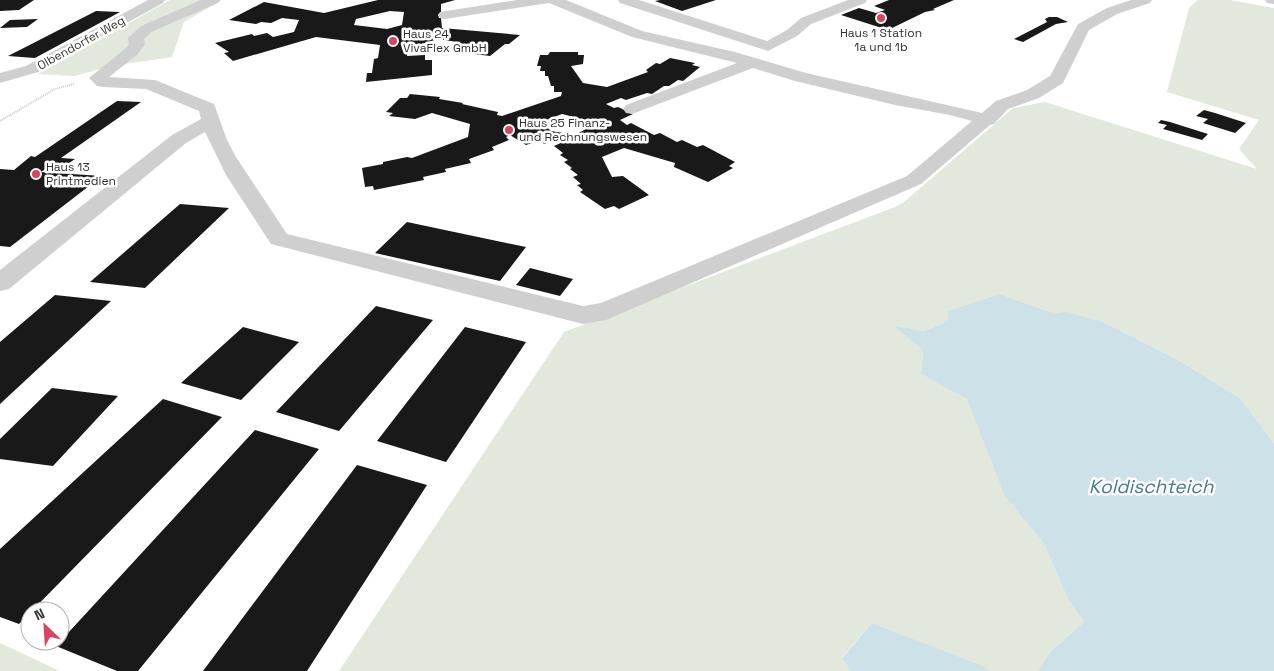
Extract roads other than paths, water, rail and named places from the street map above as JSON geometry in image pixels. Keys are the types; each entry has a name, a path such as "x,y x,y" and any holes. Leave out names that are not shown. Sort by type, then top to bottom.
{"street":[{"name":"Olbendorfer Weg","path":"0,78 32,69 158,0"},
{"path":"213,0 146,29 136,38 137,44 132,51 97,78 102,82 149,84 208,108 209,122 222,151 279,239 583,314 606,311 914,180 987,120 1002,105 1033,94 1057,79 1084,27 1112,11 1145,0"},
{"path":"445,15 544,0"},
{"path":"554,0 637,34 753,62 800,77 895,100 952,110 987,120"},
{"path":"625,0 768,46 792,33 806,21 860,0"},
{"path":"632,109 753,62"},
{"path":"0,283 179,139 209,122"}],"water":[{"name":"Koldischteich","path":"1000,294 1055,314 1066,312 1101,321 1180,361 1240,398 1274,443 1274,671 1038,671 1050,652 1084,622 1068,599 1044,544 1004,495 967,399 921,374 923,350 893,325 924,331 948,321 948,311"},
{"path":"872,623 982,666 990,671 851,671 842,658"}],"place":[{"name":"Haus 1 Station 1a und 1b","path":"881,18"},
{"name":"Haus 24 VivaFlex GmbH","path":"393,41"},
{"name":"Haus 25 Finanz- und Rechnungswesen","path":"509,130"},
{"name":"Haus 13 Printmedien","path":"36,174"}]}
